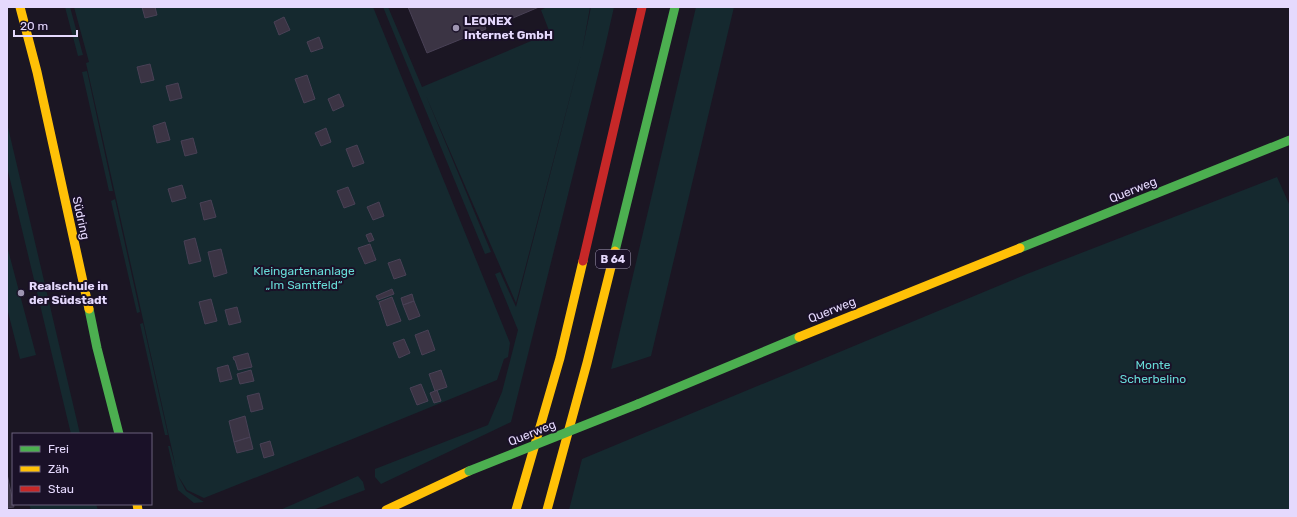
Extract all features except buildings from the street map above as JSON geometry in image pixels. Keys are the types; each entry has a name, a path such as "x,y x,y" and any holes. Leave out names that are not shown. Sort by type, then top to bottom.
{"main road":[{"name":"Südring","path":"20,7 37,72 97,348 119,433"},
{"name":"B 64","path":"516,510 560,358 642,7"},
{"name":"B 64","path":"546,510 587,363 675,7"},
{"name":"Querweg","path":"386,510 469,471 638,404 753,355 1290,140"}],"green space":[{"path":"65,7 70,7 83,55 78,56"},
{"name":"Kleingartenanlage „Im Samtfeld“","path":"74,7 373,7 510,343 508,357 504,359 497,380 204,498 187,490 177,474 186,491 204,502 194,503 178,490 168,446 170,446 176,468 86,63 89,62"},
{"path":"383,7 388,7 422,87 550,33 541,10 547,7 590,7 582,51 516,303 426,96 491,252 485,254"},
{"path":"591,7 614,7 511,422 381,484 375,477 375,469 488,425 502,392 518,330 495,274 500,272 516,307 582,51"},
{"path":"696,7 734,7 651,356 611,369"},
{"path":"87,71 113,191 109,191 82,72"},
{"path":"7,123 80,433 71,433 7,167"},
{"name":"Monte Scherbelino","path":"1277,177 1290,206 1290,510 569,510 582,459 1027,274"},
{"path":"115,199 140,312 137,313 111,201"},
{"path":"7,246 36,355 20,359 7,308"},
{"path":"143,323 168,435 165,435 140,324"},
{"path":"358,476 363,482 365,490 313,510 280,510"},
{"path":"29,505 96,505 98,510 31,510"}],"traffic: fast":[{"path":"615,251 675,7"},
{"path":"1020,248 1290,140"},
{"path":"89,309 97,348 119,433"},
{"path":"638,404 799,337"},
{"path":"469,471 638,404"}],"traffic: slow":[{"path":"20,7 37,72 89,309"},
{"path":"799,337 1020,248"},
{"path":"547,510 587,363 615,251"},
{"path":"516,510 560,358 583,261"},
{"path":"386,510 469,471"},
{"path":"137,505 138,510"}],"traffic: jam":[{"path":"583,261 642,7"}],"place":[{"name":"LEONEX Internet GmbH","path":"456,28"},
{"name":"Realschule in der Südstadt","path":"21,293"}]}
